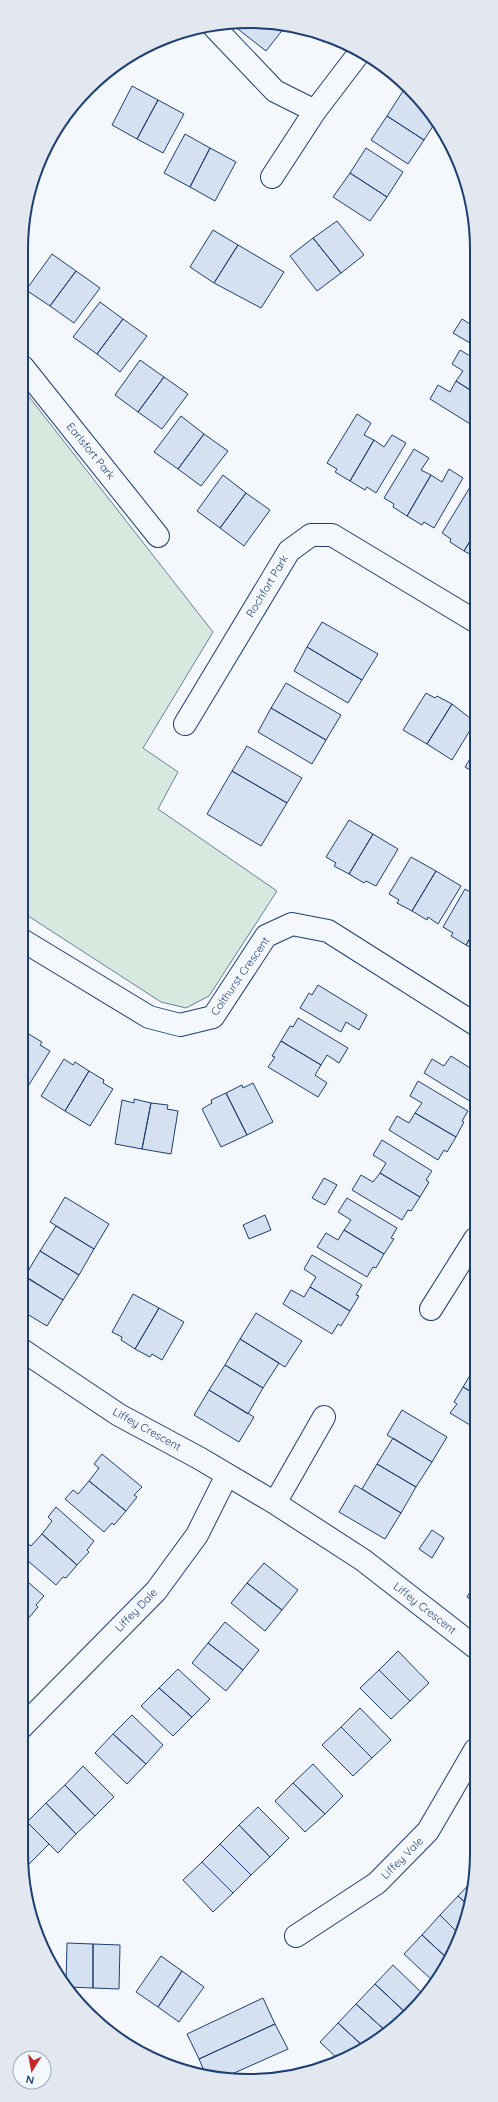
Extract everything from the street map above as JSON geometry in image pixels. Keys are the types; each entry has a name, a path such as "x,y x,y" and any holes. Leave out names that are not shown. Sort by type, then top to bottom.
{"street":[{"path":"217,30 275,91 315,111"},
{"path":"272,177 315,111 357,56"},
{"name":"Earlsfort Park","path":"28,373 158,536"},
{"name":"Rochfort Park","path":"185,724 289,551 311,535 332,535 470,618"},
{"name":"Colthurst Crescent","path":"28,944 149,1017 180,1025 213,1018 266,936 292,924 328,931 470,1021"},
{"path":"431,1309 470,1247"},
{"name":"Liffey Crescent","path":"28,1354 119,1415 275,1503 363,1560 470,1643"},
{"path":"275,1503 324,1416"},
{"name":"Liffey Dale","path":"28,1721 156,1591 197,1535 227,1475"},
{"name":"Liffey Vale","path":"296,1936 378,1883 428,1831 470,1759"}],"shaded area":[{"path":"28,395 213,632 143,748 178,772 158,809 277,891 209,996 186,1008 161,1002 28,916"}],"building":[{"path":"237,28 263,28 282,31 266,51"},
{"path":"132,86 158,100 137,139 112,125"},
{"path":"403,91 415,103 433,126 424,140 387,116"},
{"path":"158,100 184,114 163,153 137,139"},
{"path":"387,116 424,140 408,164 371,140"},
{"path":"185,134 210,148 190,187 164,173"},
{"path":"210,148 236,162 215,201 190,187"},
{"path":"366,148 403,172 387,197 350,173"},
{"path":"350,173 387,197 370,221 333,197"},
{"path":"337,221 364,255 341,273 313,238"},
{"path":"213,230 238,245 214,283 190,267"},
{"path":"313,238 341,273 317,291 290,256"},
{"path":"238,245 284,272 261,308 214,283"},
{"path":"52,254 76,271 50,306 28,291 28,287"},
{"path":"76,271 100,288 74,323 50,306"},
{"path":"100,302 123,319 97,354 73,337"},
{"path":"123,319 147,336 120,372 97,354"},
{"path":"462,319 470,324 470,343 453,333"},
{"path":"460,350 470,356 470,390 456,381 463,371 452,364"},
{"path":"140,360 164,377 138,412 115,395"},
{"path":"164,377 188,394 162,429 138,412"},
{"path":"456,381 470,390 470,424 430,399 438,385 450,392"},
{"path":"357,414 371,423 364,435 374,440 350,481 335,472 337,469 327,463"},
{"path":"181,416 204,434 178,469 154,452"},
{"path":"204,434 228,451 201,486 178,469"},
{"path":"392,435 406,443 376,493 367,487 365,490 350,481 374,440 384,447"},
{"path":"414,449 429,458 421,470 431,475 407,516 393,507 394,504 384,498"},
{"path":"449,469 463,478 434,528 424,522 422,525 407,516 431,475 442,482"},
{"path":"223,475 246,493 220,528 197,511"},
{"path":"470,487 470,541 464,551 450,542 451,539 442,533"},
{"path":"246,493 270,510 244,546 220,528"},
{"path":"470,541 470,554 464,551"},
{"path":"322,622 378,654 362,680 307,647"},
{"path":"307,647 362,680 348,703 294,671"},
{"path":"286,683 341,715 326,740 271,708"},
{"path":"426,693 435,698 437,696 452,704 427,744 403,730"},
{"path":"452,704 470,718 470,730 452,760 427,744"},
{"path":"271,708 326,740 312,764 258,732"},
{"path":"247,746 302,778 287,803 232,771"},
{"path":"470,759 470,770 465,767"},
{"path":"232,771 287,803 261,846 207,814"},
{"path":"349,820 373,834 349,874 334,866 336,863 326,857"},
{"path":"373,834 398,849 376,886 366,881 364,883 349,874"},
{"path":"411,857 436,871 412,911 397,903 399,900 389,894"},
{"path":"436,871 461,886 438,924 428,917 427,920 412,911"},
{"path":"465,889 470,892 470,938 466,945 451,936 453,933 443,927"},
{"path":"470,938 470,947 466,945"},
{"path":"318,985 367,1015 359,1030 346,1022 341,1032 300,1008 309,993 312,995"},
{"path":"298,1018 348,1048 339,1063 327,1055 321,1065 281,1041 290,1026 293,1027"},
{"path":"28,1034 42,1042 40,1045 50,1051 28,1086"},
{"path":"281,1041 321,1065 315,1075 327,1083 318,1097 268,1067 275,1057 272,1056"},
{"path":"451,1056 470,1068 470,1101 424,1073 432,1059 444,1066"},
{"path":"64,1059 73,1065 75,1062 89,1071 65,1111 41,1096"},
{"path":"89,1071 104,1080 103,1083 113,1089 90,1126 65,1111"},
{"path":"418,1081 468,1111 462,1121 464,1122 456,1137 415,1113 422,1103 410,1096"},
{"path":"253,1083 273,1122 247,1135 226,1093 242,1085 243,1088"},
{"path":"226,1093 247,1135 221,1147 202,1109 212,1103 211,1100"},
{"path":"134,1099 151,1103 142,1149 115,1144 122,1100 134,1103"},
{"path":"151,1103 168,1105 167,1109 178,1111 171,1154 142,1149"},
{"path":"415,1113 456,1137 447,1152 444,1150 438,1160 389,1130 397,1116 409,1123"},
{"path":"382,1140 432,1171 426,1180 429,1182 420,1197 380,1173 386,1163 373,1155"},
{"path":"380,1173 420,1197 411,1211 408,1210 402,1220 352,1190 361,1175 373,1182"},
{"path":"324,1178 337,1185 325,1205 312,1198"},
{"path":"65,1197 109,1224 94,1249 50,1222"},
{"path":"347,1198 397,1228 391,1238 394,1239 384,1254 344,1230 351,1220 338,1212"},
{"path":"265,1215 271,1230 249,1239 243,1225"},
{"path":"56,1226 94,1249 79,1275 40,1251"},
{"path":"344,1230 384,1254 376,1268 373,1267 367,1277 317,1247 326,1233 338,1240"},
{"path":"40,1251 79,1275 63,1300 28,1278 28,1271"},
{"path":"312,1255 362,1285 356,1295 359,1296 350,1311 310,1287 316,1277 304,1269"},
{"path":"28,1279 63,1300 47,1326 28,1315"},
{"path":"310,1287 350,1311 341,1326 338,1324 332,1334 283,1304 291,1290 304,1297"},
{"path":"133,1294 159,1308 135,1349 121,1340 122,1337 112,1332"},
{"path":"159,1308 184,1322 162,1360 152,1354 150,1357 135,1349"},
{"path":"256,1313 302,1341 285,1367 240,1339"},
{"path":"240,1339 279,1363 263,1388 225,1365"},
{"path":"225,1365 263,1388 248,1414 209,1390"},
{"path":"470,1375 470,1391 463,1387"},
{"path":"463,1387 470,1391 470,1425 450,1413 457,1404 454,1402"},
{"path":"209,1390 254,1417 239,1442 194,1415"},
{"path":"402,1410 447,1437 432,1462 387,1435"},
{"path":"393,1438 432,1462 416,1487 377,1464"},
{"path":"102,1454 142,1487 134,1495 137,1497 126,1511 89,1481 99,1468 94,1464"},
{"path":"377,1464 416,1487 401,1513 362,1489"},
{"path":"89,1481 126,1511 114,1525 112,1523 104,1532 65,1499 73,1490 78,1494"},
{"path":"355,1485 401,1513 385,1539 339,1512"},
{"path":"56,1507 94,1541 87,1550 89,1552 77,1565 42,1534 52,1521 48,1517"},
{"path":"432,1530 444,1538 432,1558 419,1549"},
{"path":"42,1534 77,1565 66,1578 63,1577 56,1585 28,1561 28,1544 31,1546"},
{"path":"264,1563 298,1590 282,1610 247,1583"},
{"path":"28,1582 44,1596 36,1605 38,1607 28,1619"},
{"path":"247,1583 282,1610 265,1631 231,1603"},
{"path":"470,1592 470,1599 467,1597"},
{"path":"225,1622 259,1650 243,1670 208,1643"},
{"path":"208,1643 243,1670 226,1691 192,1663"},
{"path":"398,1651 429,1683 410,1701 379,1670"},
{"path":"178,1669 210,1699 192,1717 159,1688"},
{"path":"379,1670 410,1701 391,1719 360,1688"},
{"path":"159,1688 192,1717 173,1736 141,1706"},
{"path":"360,1708 391,1740 372,1758 341,1727"},
{"path":"132,1715 163,1745 146,1764 113,1734"},
{"path":"341,1727 372,1758 353,1776 322,1745"},
{"path":"113,1734 146,1764 127,1784 95,1753"},
{"path":"313,1764 343,1796 325,1814 293,1783"},
{"path":"83,1766 114,1797 95,1816 65,1785"},
{"path":"293,1783 325,1814 305,1832 275,1801"},
{"path":"65,1785 95,1816 76,1834 46,1803"},
{"path":"46,1803 76,1834 58,1853 28,1823 28,1821"},
{"path":"258,1807 289,1838 270,1857 239,1825"},
{"path":"28,1823 49,1844 28,1865"},
{"path":"239,1825 270,1857 251,1875 220,1844"},
{"path":"220,1844 251,1875 233,1893 202,1862"},
{"path":"202,1862 233,1893 213,1912 183,1880"},
{"path":"467,1886 464,1902 458,1896"},
{"path":"458,1896 464,1902 456,1931 440,1915"},
{"path":"440,1915 456,1931 444,1956 422,1935"},
{"path":"422,1935 444,1956 431,1979 404,1954"},
{"path":"67,1943 93,1944 93,1988 73,1987 66,1978"},
{"path":"93,1944 120,1945 119,1989 93,1988"},
{"path":"161,1956 182,1971 158,2007 136,1992"},
{"path":"393,1965 421,1992 403,2011 375,1984"},
{"path":"182,1971 204,1987 179,2022 158,2007"},
{"path":"375,1984 403,2011 383,2029 356,2004"},
{"path":"263,1998 275,2024 199,2059 187,2034"},
{"path":"356,2004 383,2029 360,2044 338,2023"},
{"path":"338,2023 360,2044 335,2056 320,2042"},
{"path":"275,2024 288,2049 233,2074 203,2069 199,2059"}]}
